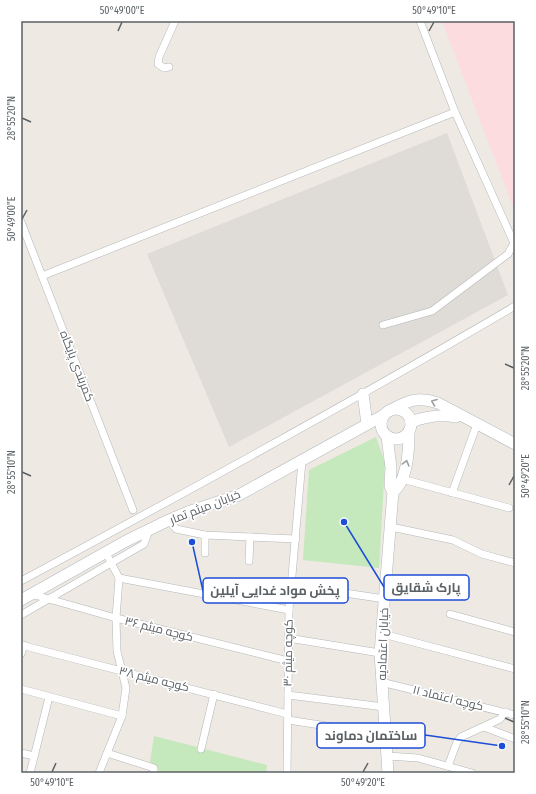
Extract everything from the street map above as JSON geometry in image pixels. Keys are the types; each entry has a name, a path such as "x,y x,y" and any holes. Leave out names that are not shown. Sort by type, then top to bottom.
{"street":[{"path":"169,67 164,68 158,64 158,57 175,21"},
{"path":"383,325 432,311 508,254 514,243 455,112 420,21"},
{"path":"42,276 455,112"},
{"name":"کمربندی پایگاه","path":"21,222 133,510"},
{"path":"21,581 194,488 363,394 515,306"},
{"path":"363,394 367,424 399,439 404,437 410,426"},
{"name":"خیابان میثم تمار","path":"21,600 108,558 149,530 169,520 239,495 406,402 426,399 438,403 515,444"},
{"path":"386,434 382,420 386,413 400,410 405,412 410,426 409,452 402,479 398,488 393,492"},
{"name":"خیابان میثم تمار","path":"410,426 427,416 444,414 473,422"},
{"path":"452,493 473,422"},
{"name":"خیابان اعتمادیه","path":"386,434 392,468 390,486 393,492 383,634 380,653 388,773"},
{"name":"کوچه میثم ۳۰","path":"287,773 289,610 302,461"},
{"path":"402,479 508,508"},
{"path":"169,520 176,529 205,535 296,539"},
{"path":"391,527 453,540 482,554 515,563"},
{"path":"205,535 205,553"},
{"path":"249,561 250,537"},
{"path":"21,615 48,600 108,558 119,578 116,618 117,650 126,688 122,716 99,773"},
{"path":"119,578 289,610"},
{"path":"291,585 385,599"},
{"name":"کوچه میثم ۳۶","path":"31,594 116,618 288,661"},
{"path":"450,614 515,632"},
{"path":"383,634 515,669"},
{"path":"288,638 380,653"},
{"path":"21,654 22,645"},
{"name":"کوچه میثم ۳۸","path":"22,645 214,694 288,717 385,735"},
{"name":"کوچه اعتماد ۱۱","path":"381,682 515,715"},
{"path":"21,689 122,716"},
{"path":"201,749 214,694"},
{"path":"288,695 384,707"},
{"path":"30,773 49,697"},
{"path":"448,766 457,742 466,734 500,719 506,712"},
{"path":"484,727 515,739"},
{"path":"21,753 34,756"},
{"path":"107,753 154,768 154,773"},
{"path":"387,756 418,758 472,773"}],"shaded area":[{"path":"442,21 515,21 515,212 456,58"},
{"path":"447,133 508,295 229,447 147,254"}],"green space":[{"path":"376,437 385,463 379,568 303,560 309,470"},
{"path":"154,736 267,765 266,773 159,773 158,768 150,762"}],"place":[{"name":"پارک شقایق","path":"344,522"},
{"name":"پخش مواد غدایی آیلین","path":"192,542"},
{"name":"ساختمان دماوند","path":"502,746"}]}
